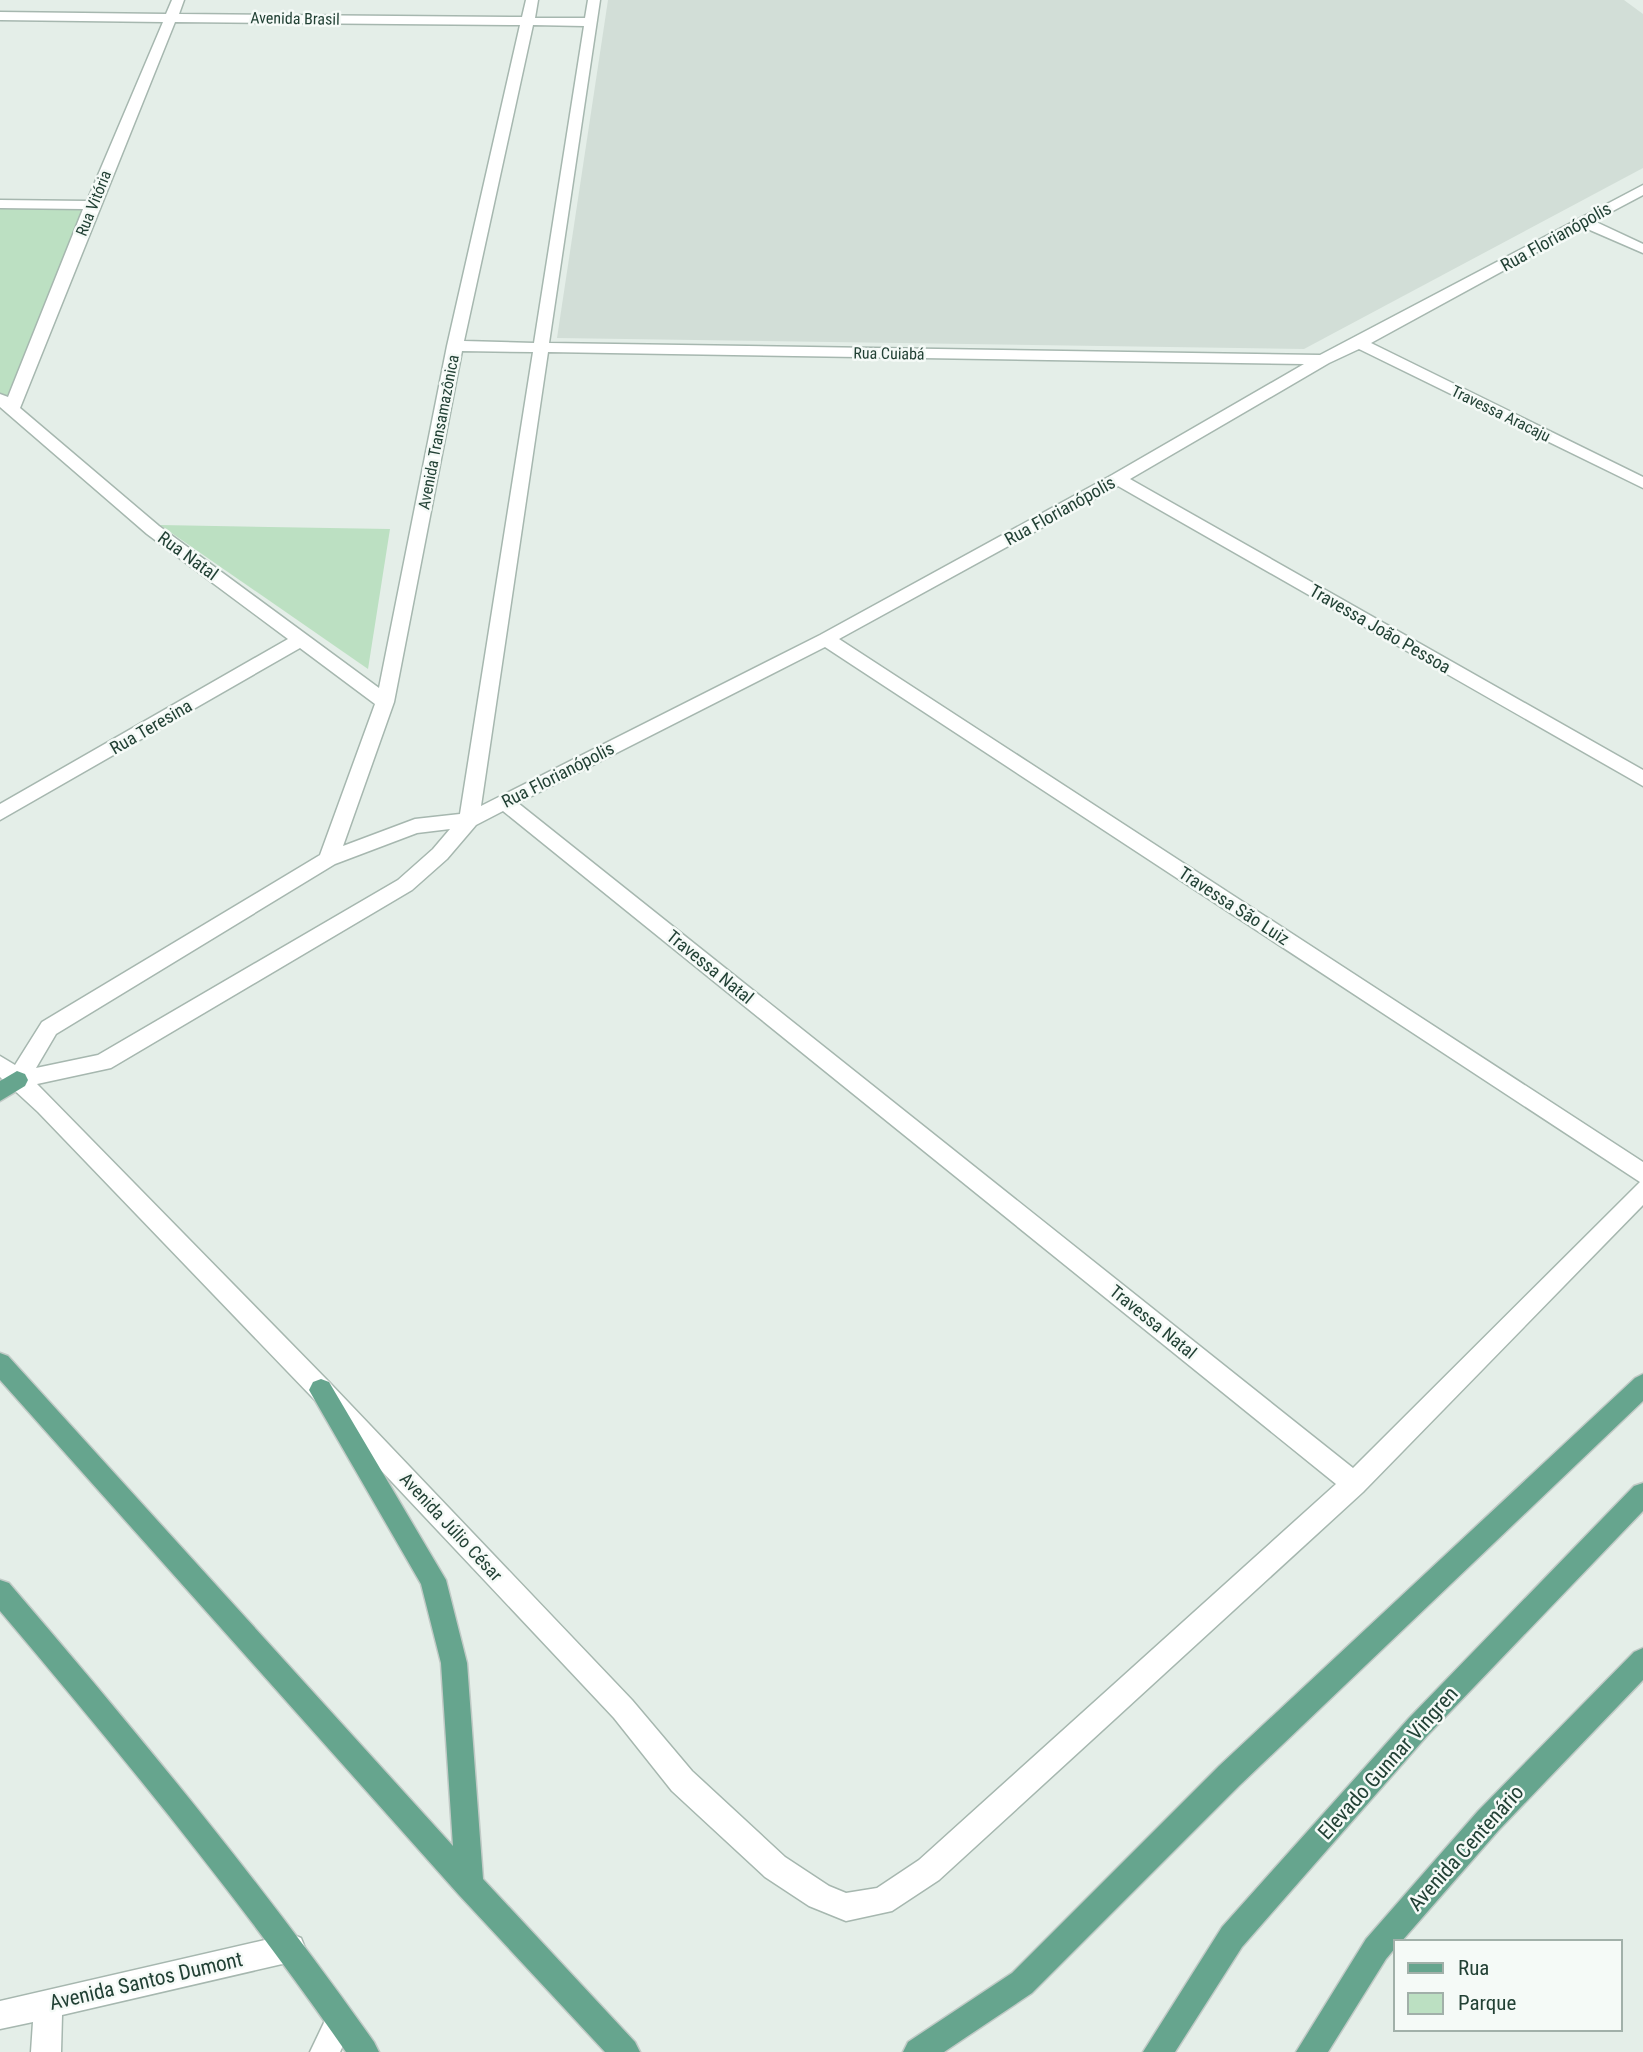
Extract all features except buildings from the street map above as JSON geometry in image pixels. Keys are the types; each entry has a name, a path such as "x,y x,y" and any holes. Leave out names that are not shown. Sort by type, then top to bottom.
{"main road":[{"path":"0,1363 469,1885 625,2052"},
{"path":"918,2052 1022,1983 1239,1767 1643,1385"},
{"path":"321,1390 433,1580 454,1662 469,1885"},
{"name":"Elevado Gunnar Vingren","path":"1158,2052 1232,1937 1418,1727 1643,1494"},
{"path":"0,1592 138,1754 291,1948 364,2052"},
{"name":"Avenida Centenário","path":"1311,2052 1376,1949 1488,1821 1643,1661"}],"street":[{"name":"Rua Vitória","path":"6,403 178,0"},
{"name":"Avenida Transamazônica","path":"328,859 385,702 455,345 532,0"},
{"path":"469,820 594,0"},
{"name":"Avenida Brasil","path":"0,16 591,22"},
{"name":"Rua Florianópolis","path":"9,1086 49,1028 328,859 415,826 469,820 826,639 1118,479 1323,360 1643,189"},
{"path":"0,204 92,205"},
{"path":"1583,222 1643,249"},
{"name":"Travessa Aracaju","path":"1359,343 1643,483"},
{"name":"Rua Cuiabá","path":"455,345 1323,360"},
{"name":"Rua Natal","path":"6,403 153,530 385,702"},
{"name":"Travessa João Pessoa","path":"1118,479 1643,779"},
{"name":"Rua Teresina","path":"0,813 301,639"},
{"name":"Travessa São Luiz","path":"826,639 1643,1174"},
{"name":"Travessa Natal","path":"504,802 1353,1484"},
{"name":"Rua Florianópolis","path":"9,1086 103,1062 405,885 440,854 469,820"},
{"name":"Avenida Júlio César","path":"0,1064 9,1086 46,1106 321,1390 623,1709 682,1781 775,1867 819,1896 846,1907 882,1901 929,1870 1353,1484"},
{"path":"1353,1484 1643,1190"},
{"name":"Avenida Santos Dumont","path":"0,2015 291,1948"},
{"path":"46,2052 48,2004"},
{"path":"325,2052 340,2020"}],"shaded area":[{"path":"608,0 1624,0 1643,14 1643,168 1304,349 557,338"}],"green space":[{"path":"0,205 92,206 8,409 0,402"},
{"path":"160,525 390,529 368,669"}]}
